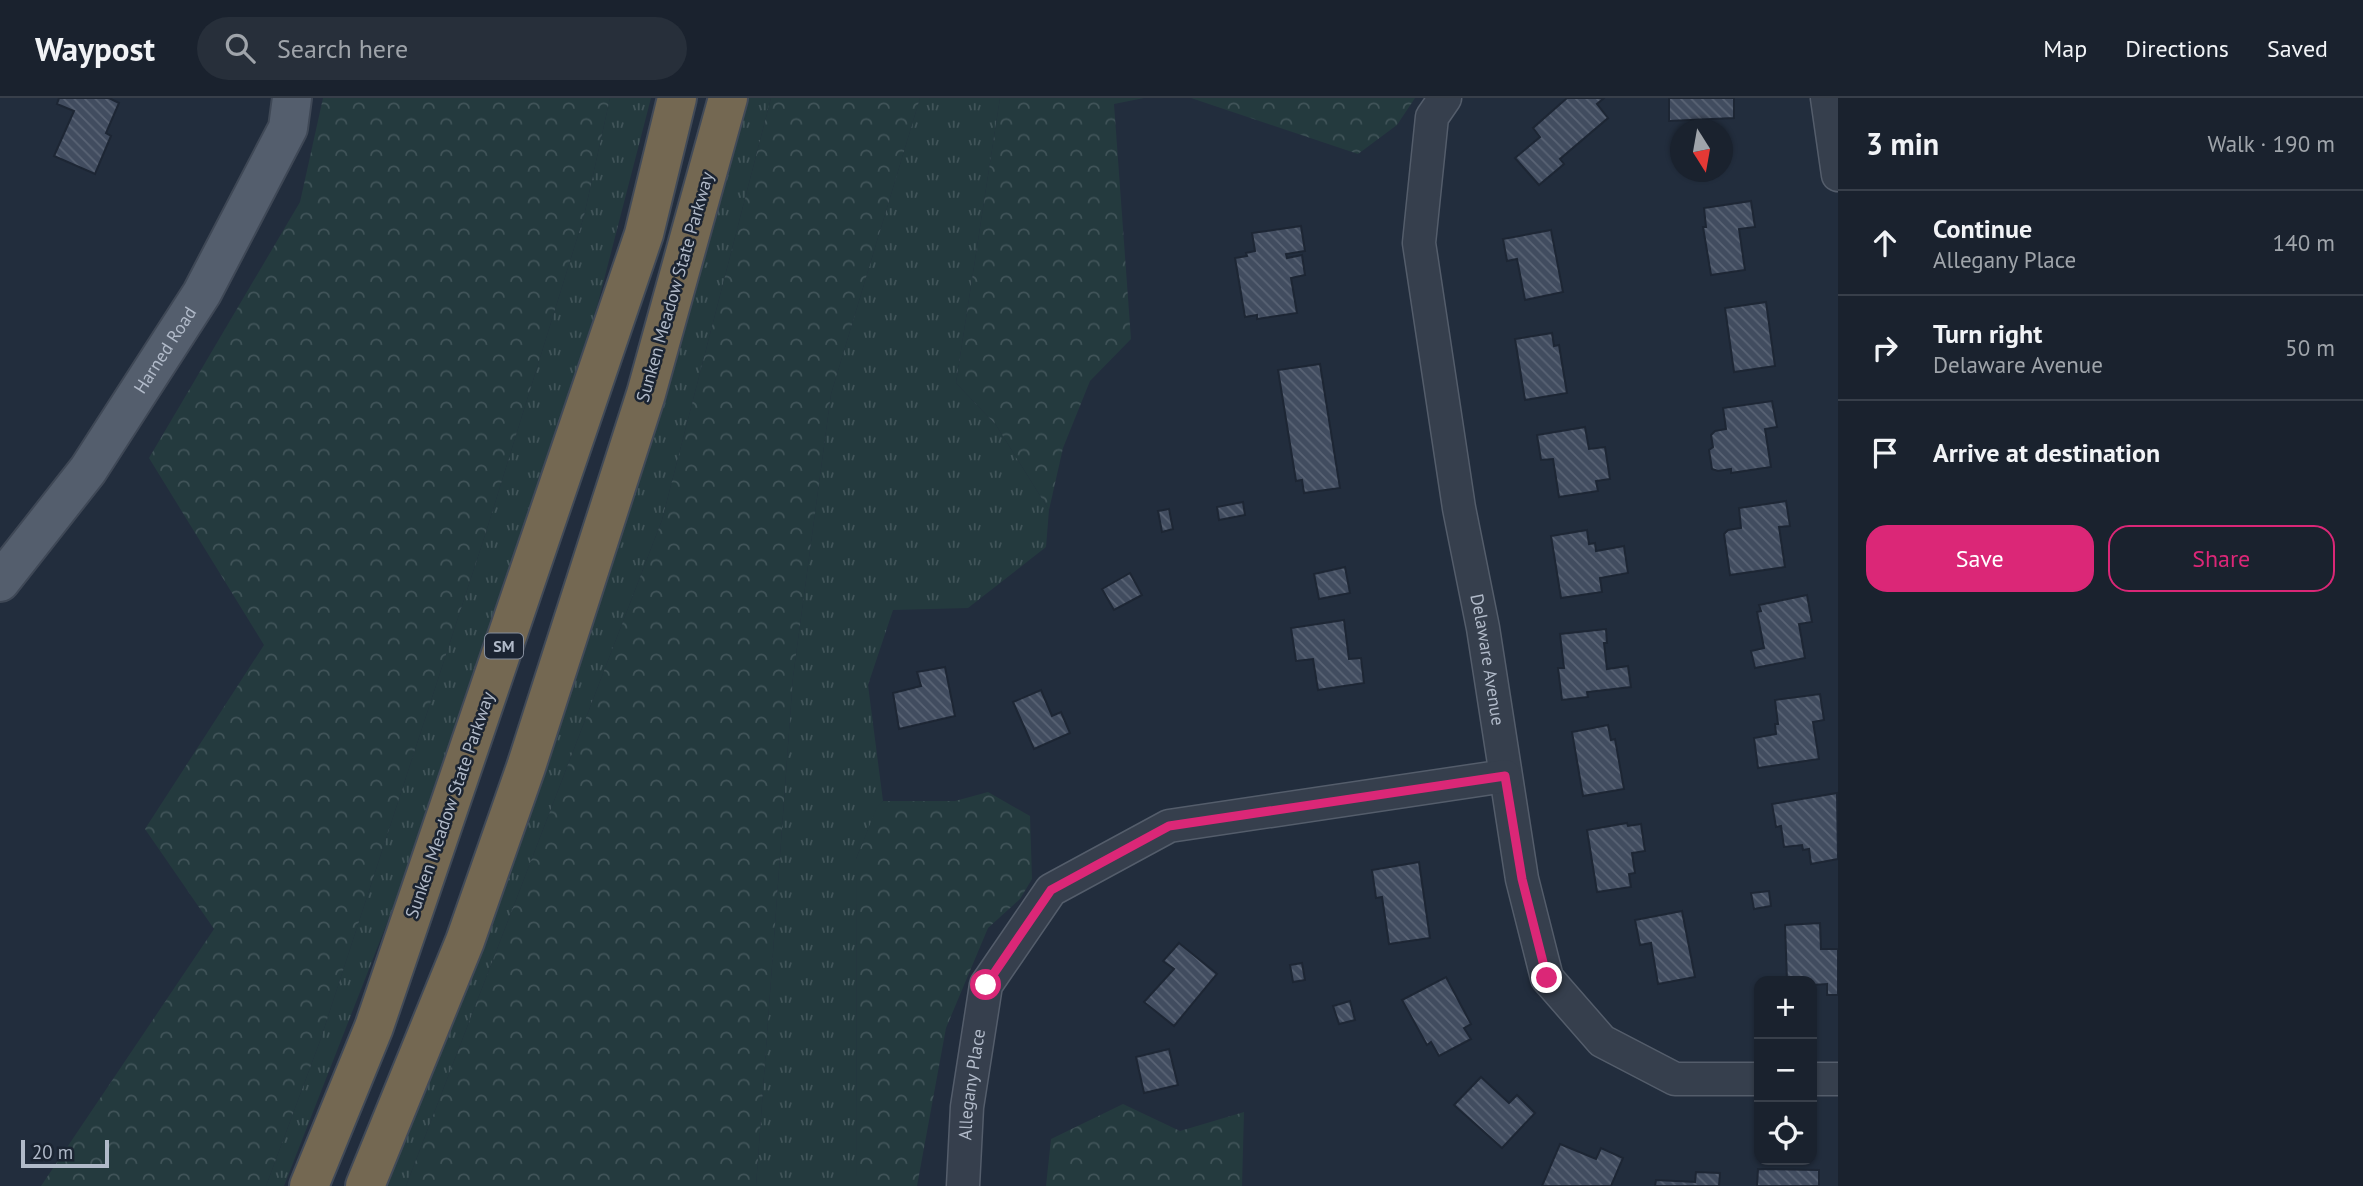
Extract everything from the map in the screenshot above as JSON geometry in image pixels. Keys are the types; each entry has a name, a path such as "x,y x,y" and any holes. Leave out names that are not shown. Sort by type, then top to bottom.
{"highway":[{"name":"Sunken Meadow State Parkway","path":"309,1186 374,1027 644,234 677,98"},
{"name":"Sunken Meadow State Parkway","path":"365,1186 465,941 526,767 646,394 728,98"}],"main road":[{"name":"Harned Road","path":"0,582 88,470 202,293 288,128 292,98"}],"street":[{"name":"Delaware Avenue","path":"1445,98 1432,117 1419,243 1459,508 1483,628 1522,879 1547,978 1602,1041 1675,1079 1754,1079"},
{"path":"1827,98 1838,175"},
{"name":"Allegany Place","path":"963,1186 967,1107 986,985 1051,890 1169,826 1505,776"},
{"path":"1817,1079 1838,1079"}],"green space":[{"path":"323,98 610,98 584,216 486,532 320,1041 266,1186 41,1186 214,929 145,829 264,645 149,458 300,202"},
{"path":"610,98 651,98 598,303 454,752 284,1186 266,1186 320,1041 486,532 584,216"},
{"path":"740,98 771,98 662,520 406,1186 383,1186"},
{"path":"771,98 920,98 831,394 793,677 756,1186 406,1186 662,520"},
{"path":"920,98 1000,98 956,383 996,425 1049,510 1046,547 968,608 893,610 868,685 883,801 877,808 856,859 857,1186 756,1186 793,677 831,394"},
{"path":"1000,98 1144,98 1114,104 1131,339 1090,381 1063,448 1049,510 996,425 956,383"},
{"path":"1191,98 1415,98 1397,125 1358,154"},
{"path":"988,792 1030,816 1032,879 1020,899 988,928 946,1028 917,1186 857,1186 856,859 877,807 883,801 955,801"},
{"path":"1123,1104 1180,1131 1244,1112 1242,1186 1046,1186 1051,1139"}],"building":[{"path":"59,98 109,98 119,103 106,133 111,136 95,174 54,156 74,111 57,104"},
{"path":"1567,98 1604,98 1597,104 1608,118 1560,159 1564,164 1539,185 1515,158 1540,137 1533,128"},
{"path":"1669,98 1734,98 1734,118 1669,121"},
{"path":"1751,201 1755,227 1739,229 1745,270 1711,275 1703,227 1706,227 1704,208"},
{"path":"1301,226 1305,251 1286,254 1287,258 1302,255 1305,275 1291,278 1297,313 1257,319 1257,315 1245,317 1235,258 1255,251 1252,233"},
{"path":"1551,230 1563,292 1525,300 1517,259 1507,261 1503,239"},
{"path":"1766,302 1775,366 1734,372 1725,308"},
{"path":"1552,333 1554,346 1559,345 1567,393 1525,400 1515,339"},
{"path":"1320,364 1340,488 1304,493 1302,480 1296,481 1278,370"},
{"path":"1772,401 1777,427 1765,429 1771,467 1731,473 1731,469 1712,469 1709,450 1713,447 1711,435 1715,431 1726,429 1723,408"},
{"path":"1585,427 1589,449 1605,447 1610,479 1596,481 1598,491 1559,497 1553,459 1541,460 1537,435"},
{"path":"1786,501 1790,526 1779,527 1785,567 1730,575 1724,534 1728,530 1741,528 1739,508"},
{"path":"1243,502 1245,515 1219,520 1217,507"},
{"path":"1169,509 1173,529 1162,532 1158,511"},
{"path":"1587,530 1589,544 1595,543 1596,551 1624,546 1628,573 1600,578 1602,592 1561,598 1551,536"},
{"path":"1345,567 1350,593 1319,599 1314,574"},
{"path":"1130,573 1142,595 1114,610 1102,589"},
{"path":"1807,595 1812,622 1799,624 1805,658 1755,668 1751,651 1764,648 1757,612 1761,611 1759,605"},
{"path":"1344,620 1349,659 1361,658 1364,683 1318,690 1313,659 1296,661 1291,628"},
{"path":"1606,629 1607,643 1604,643 1607,669 1628,666 1631,687 1587,692 1588,697 1562,700 1558,668 1564,668 1560,634"},
{"path":"945,667 955,716 899,729 893,693 921,686 917,672"},
{"path":"1041,690 1052,716 1061,712 1070,733 1034,749 1013,702"},
{"path":"1820,694 1824,720 1813,722 1819,759 1758,768 1754,738 1776,734 1775,724 1778,724 1775,700"},
{"path":"1608,725 1611,740 1615,739 1624,789 1583,796 1572,732"},
{"path":"1837,793 1838,859 1811,864 1809,849 1803,850 1802,845 1784,847 1781,826 1776,827 1772,804"},
{"path":"1627,823 1628,826 1641,824 1645,851 1632,853 1635,873 1629,874 1631,887 1597,892 1587,830"},
{"path":"1419,862 1430,938 1389,944 1382,897 1376,898 1372,870"},
{"path":"1769,891 1771,906 1754,909 1751,893"},
{"path":"1682,911 1695,977 1658,984 1651,943 1640,945 1635,920"},
{"path":"1820,923 1821,949 1838,949 1838,995 1827,995 1827,984 1817,985 1817,976 1787,976 1785,925"},
{"path":"1179,943 1217,974 1174,1026 1144,1002 1174,969 1163,961"},
{"path":"1302,963 1305,980 1293,982 1290,965"},
{"path":"1446,977 1471,1024 1464,1028 1471,1039 1439,1056 1431,1042 1427,1045 1402,1000"},
{"path":"1350,1001 1355,1020 1339,1024 1333,1006"},
{"path":"1169,1049 1178,1085 1144,1093 1136,1057"},
{"path":"1481,1077 1509,1103 1517,1095 1535,1113 1502,1148 1454,1105"},
{"path":"1560,1144 1596,1159 1601,1148 1623,1158 1611,1186 1542,1186"},
{"path":"1758,1169 1819,1170 1819,1186 1757,1186"},
{"path":"1696,1172 1720,1173 1719,1186 1655,1186 1656,1180 1695,1182"}],"route":[{"path":"986,985 1051,890 1169,826 1505,776 1522,879 1547,978"}]}
